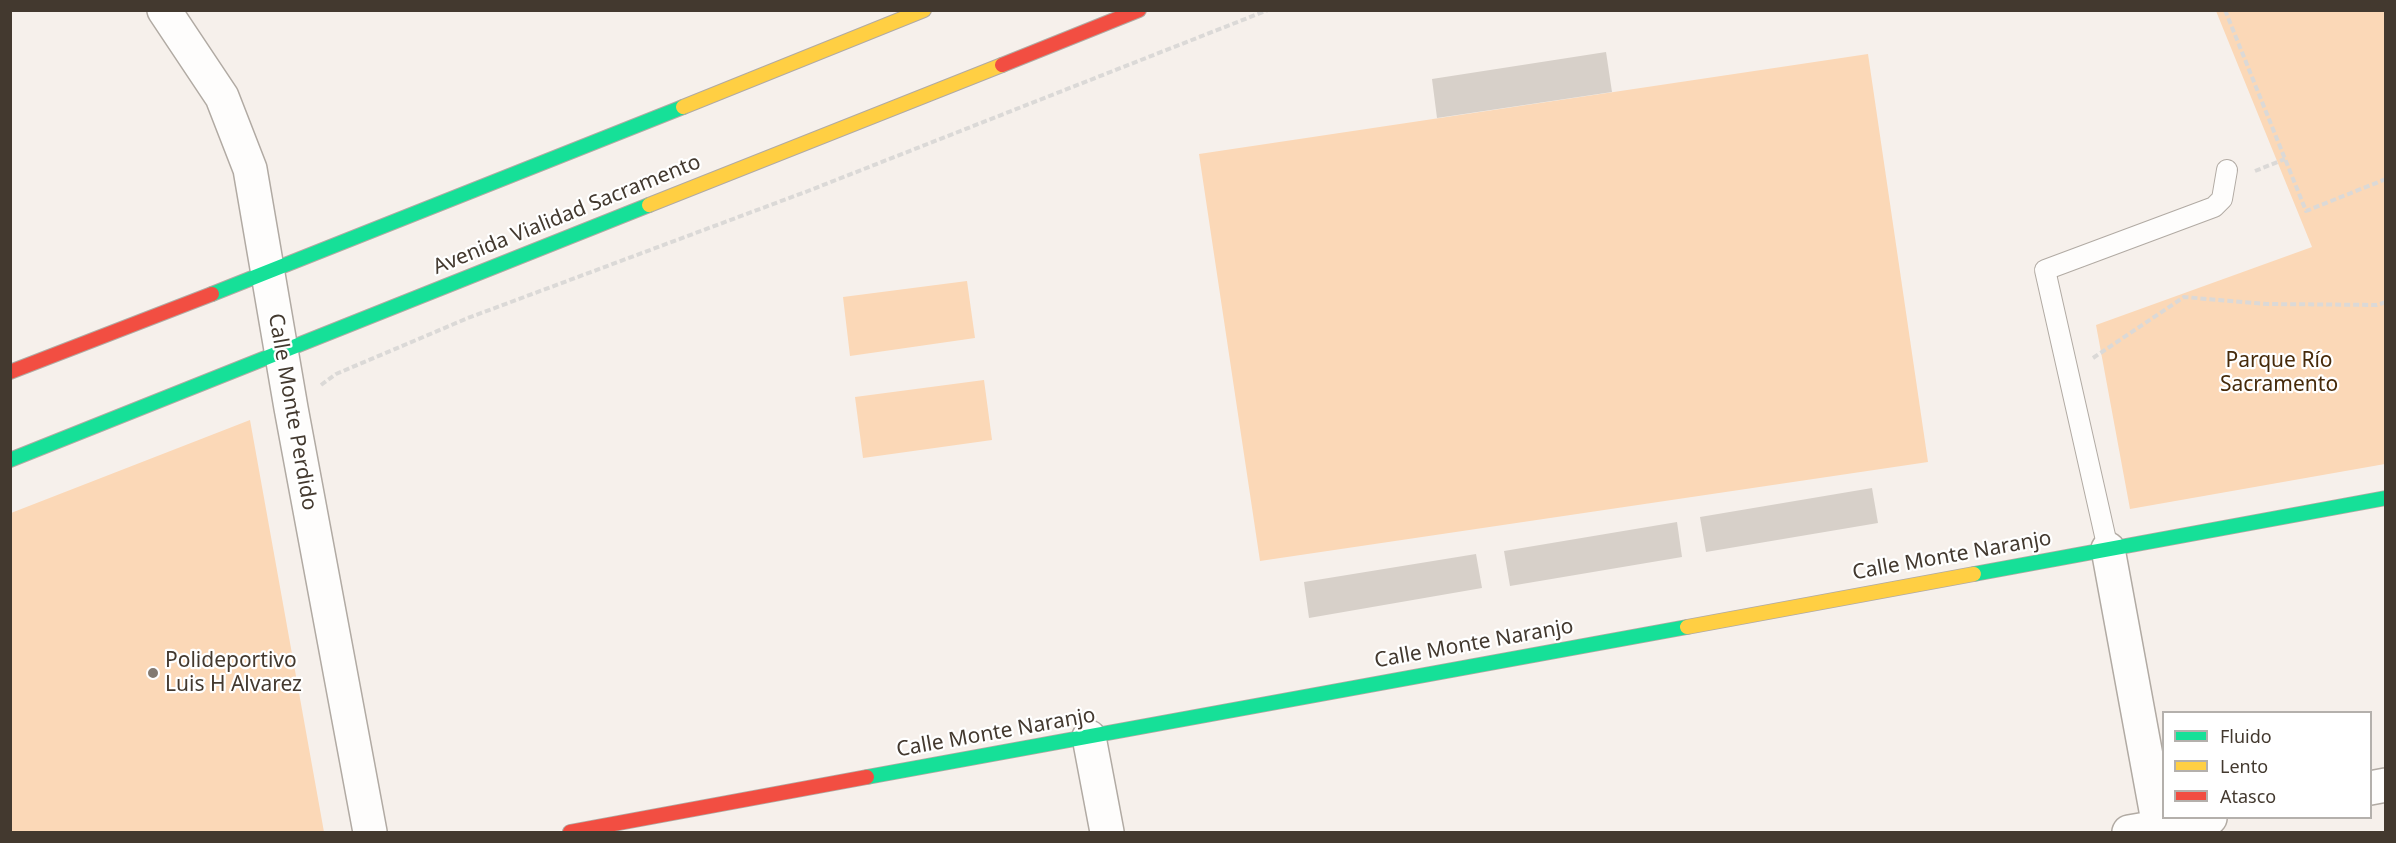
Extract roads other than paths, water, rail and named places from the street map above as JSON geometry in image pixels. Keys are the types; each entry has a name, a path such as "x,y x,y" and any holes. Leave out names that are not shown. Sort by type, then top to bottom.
{"main road":[{"path":"10,372 266,273 924,10"},
{"name":"Avenida Vialidad Sacramento","path":"10,460 1139,10"},
{"name":"Calle Monte Naranjo","path":"570,832 2385,498"}],"street":[{"name":"Calle Monte Perdido","path":"164,10 222,97 250,169 266,273 370,832"},
{"path":"2108,549 2149,831 2205,819"},
{"path":"1089,737 1107,832"}],"lane":[{"path":"2108,549 2045,270 2214,207 2222,199 2228,170"}],"place":[{"name":"Polideportivo Luis H Alvarez","path":"153,673"}],"park label":[{"name":"Parque Río Sacramento","path":"2279,373"}]}
